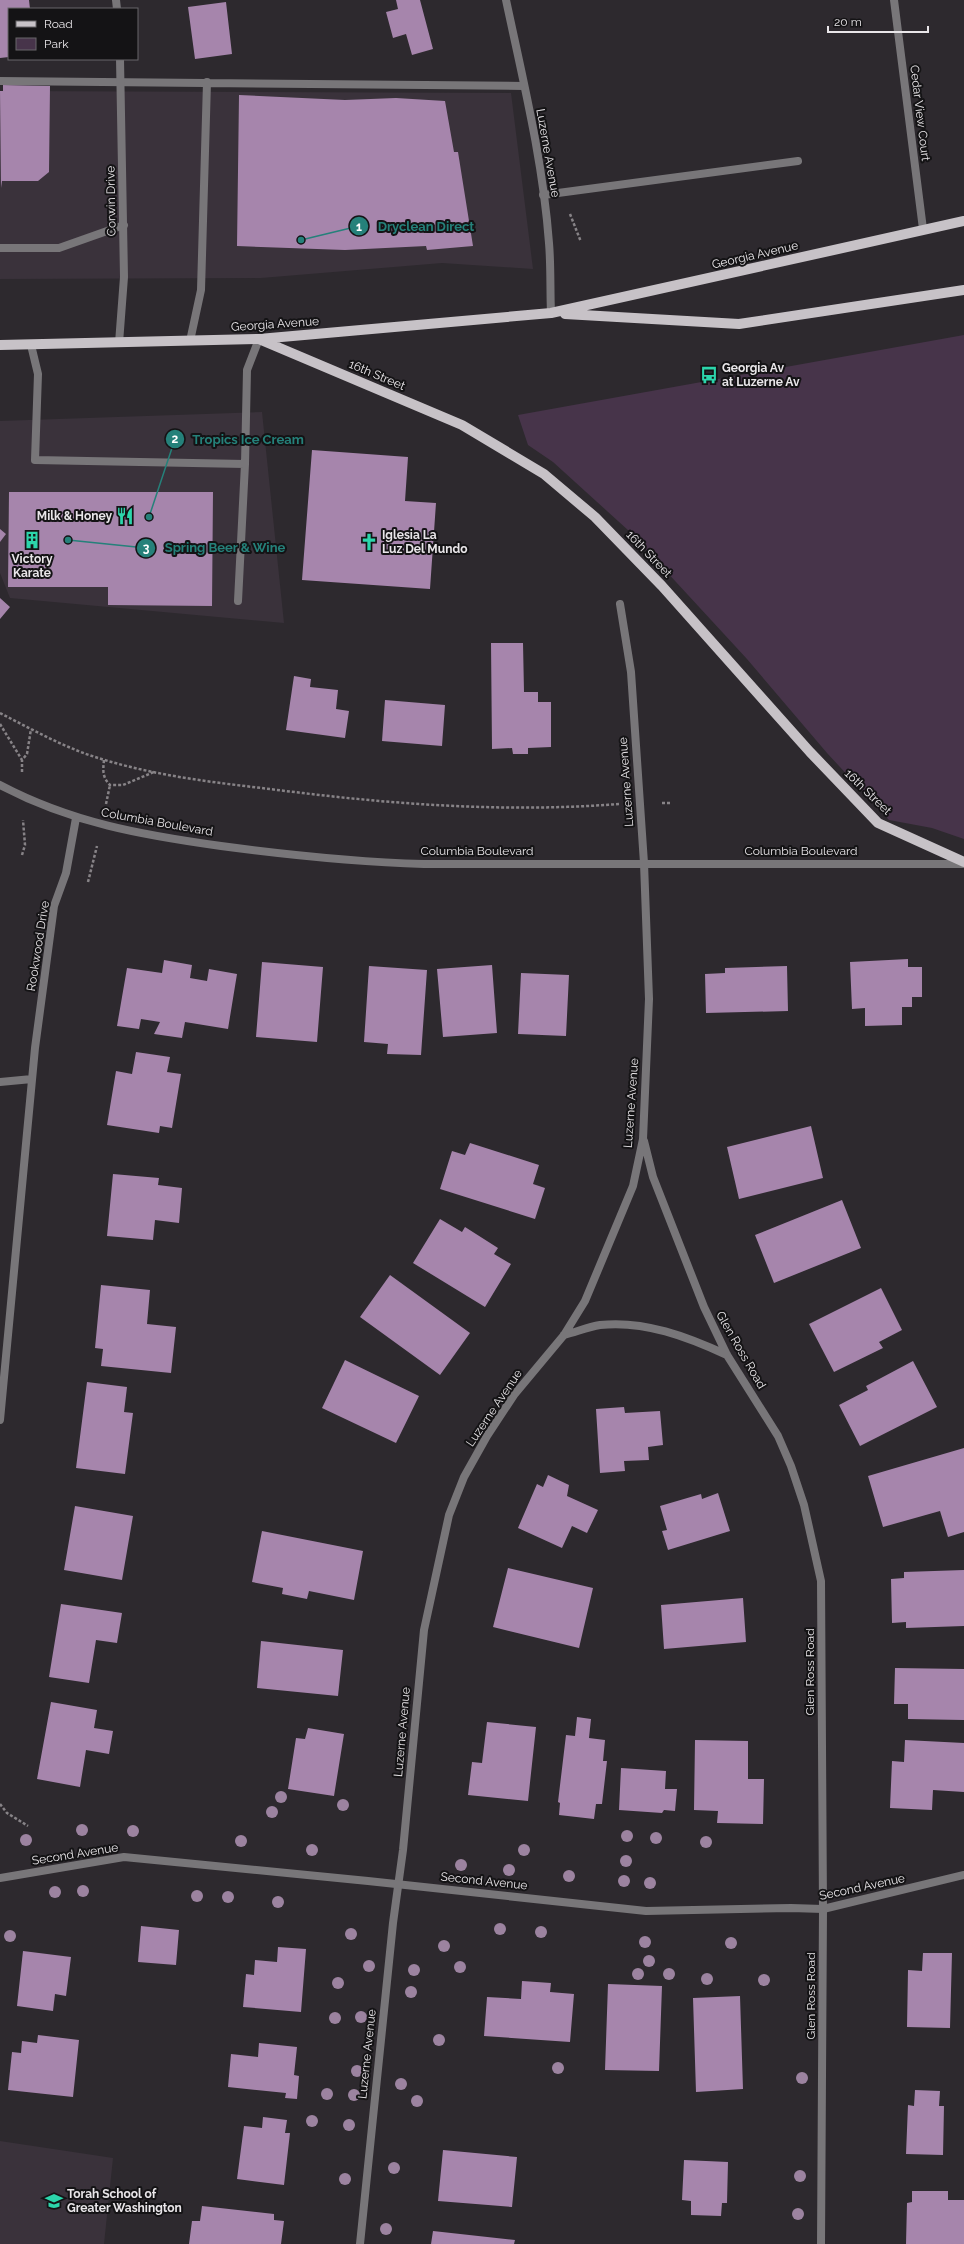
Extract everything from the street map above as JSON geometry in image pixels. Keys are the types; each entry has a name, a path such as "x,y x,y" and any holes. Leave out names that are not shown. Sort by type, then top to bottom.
{"main road":[{"name":"Georgia Avenue","path":"0,345 259,339 551,313 733,274 923,229 964,221"},
{"name":"Georgia Avenue","path":"551,313 739,324 964,290"},
{"name":"16th Street","path":"259,339 462,425 544,474 595,517 662,586 810,752 878,823 964,863"}],"street":[{"name":"Luzerne Avenue","path":"506,0 524,86 543,195 549,243 551,313"},
{"name":"Cedar View Court","path":"894,0 923,229"},
{"name":"Corwin Drive","path":"119,343 124,277 122,81 120,60"},
{"path":"0,81 524,86"},
{"path":"190,341 201,290 207,82"},
{"path":"543,195 798,161"},
{"path":"0,248 59,248 124,225"},
{"path":"238,601 245,464 247,370 259,339"},
{"path":"31,345 38,374 35,460 245,464"},
{"name":"Luzerne Avenue","path":"360,2244 393,1923 399,1885 424,1630 449,1515 464,1477 487,1436 514,1395 564,1335 585,1301 633,1186 643,1139 649,999 644,863 631,672 620,604"},
{"name":"Columbia Boulevard","path":"0,785 21,796 76,818 102,826 193,842 360,862 424,864 964,863"},
{"name":"Rookwood Drive","path":"0,1420 32,1079 54,906 66,873 76,818"},
{"path":"0,1082 32,1079"},
{"name":"Glen Ross Road","path":"643,1139 653,1177 704,1308 727,1355 778,1436 791,1466 804,1505 821,1581 823,1909 821,2244"},
{"path":"564,1335 600,1325 634,1326 664,1331 693,1340 727,1355"},
{"name":"Second Avenue","path":"0,1878 124,1857 646,1911 791,1908 823,1909 964,1875"}],"path":[{"path":"566,192 572,223 581,242"},
{"path":"0,713 57,742 104,760 154,772 348,799 413,804 533,807 640,802 670,803"},
{"path":"0,724 22,760 27,754 30,729"},
{"path":"104,760 103,771 105,780 110,785 123,784 154,772"},
{"path":"0,1804 7,1813 28,1826"}],"shaded area":[{"path":"0,91 511,93 533,269 442,263 261,278 0,279"},
{"path":"262,412 284,623 10,598 0,573 0,421"},
{"name":"Torah School of Greater Washington","path":"0,2141 113,2158 104,2244 0,2244"}],"green space":[{"path":"964,335 964,839 932,828 889,820 827,753 747,659 629,531 553,462 528,445 518,415"}],"building":[{"path":"0,0 29,0 30,8 8,8 8,57 0,58"},
{"path":"396,0 420,0 433,49 412,55 406,34 393,38 386,12 398,9"},
{"path":"226,2 232,54 195,59 188,7"},
{"path":"3,85 50,86 49,172 38,181 2,181 1,188 0,91 3,91"},
{"path":"239,95 345,100 396,98 445,101 454,152 458,152 473,246 427,250 426,246 345,250 237,246"},
{"name":"Iglesia La Luz Del Mundo","path":"312,450 408,457 405,501 436,503 430,589 302,580"},
{"path":"9,492 213,492 212,606 108,605 108,587 8,587"},
{"path":"0,529 6,534 0,542"},
{"path":"0,598 10,607 0,619"},
{"path":"491,643 523,643 524,692 538,692 538,702 551,702 551,747 528,748 528,754 513,754 512,748 492,749"},
{"path":"294,676 311,679 310,687 338,690 336,709 349,711 345,738 286,730"},
{"path":"385,700 445,705 442,746 382,741"},
{"path":"908,959 908,967 922,967 922,997 912,997 912,1007 902,1007 902,1025 865,1026 865,1008 852,1009 850,962"},
{"path":"164,960 192,965 190,978 207,981 209,969 237,974 228,1029 185,1022 182,1038 154,1034 160,1022 141,1019 139,1029 117,1026 127,968 162,973"},
{"path":"262,962 323,967 317,1042 256,1037"},
{"path":"492,965 497,1033 443,1037 437,969"},
{"path":"369,966 427,970 421,1055 387,1054 388,1044 364,1042"},
{"path":"787,966 788,1011 706,1013 705,974 725,973 725,968"},
{"path":"521,973 569,975 566,1036 518,1034"},
{"path":"136,1052 170,1057 167,1072 181,1074 172,1128 160,1126 159,1133 107,1125 116,1071 132,1074"},
{"path":"811,1126 823,1178 739,1199 727,1147"},
{"path":"470,1143 539,1165 533,1184 545,1188 535,1219 440,1189 452,1151 465,1155"},
{"path":"113,1174 159,1178 158,1185 182,1188 179,1223 155,1220 153,1240 107,1236"},
{"path":"842,1200 861,1248 774,1283 755,1235"},
{"path":"440,1219 462,1232 465,1227 498,1248 494,1254 511,1264 485,1307 413,1263"},
{"path":"390,1275 470,1333 440,1375 360,1317"},
{"path":"101,1285 150,1290 147,1324 176,1327 171,1373 101,1366 103,1349 95,1348"},
{"path":"881,1288 902,1330 879,1342 883,1348 834,1372 809,1324"},
{"path":"345,1360 419,1396 396,1443 322,1408"},
{"path":"913,1361 937,1407 860,1446 839,1405 868,1390 866,1386"},
{"path":"87,1382 127,1387 124,1412 133,1413 125,1474 76,1468"},
{"path":"624,1407 625,1413 660,1411 663,1445 648,1447 649,1460 624,1461 625,1471 600,1473 596,1409"},
{"path":"964,1448 964,1532 948,1537 940,1511 883,1527 868,1476"},
{"path":"548,1475 569,1485 567,1496 598,1510 587,1533 572,1526 562,1548 518,1528 537,1484 543,1487"},
{"path":"718,1493 730,1531 668,1550 662,1531 667,1530 660,1506 701,1494 702,1499"},
{"path":"75,1506 133,1516 122,1580 64,1570"},
{"path":"262,1531 363,1551 354,1600 309,1591 307,1599 282,1594 283,1588 252,1582"},
{"path":"508,1568 593,1588 579,1648 493,1627"},
{"path":"964,1570 964,1626 906,1628 906,1622 892,1623 891,1579 904,1578 904,1572"},
{"path":"743,1598 746,1642 664,1649 661,1605"},
{"path":"61,1604 122,1613 117,1643 96,1640 89,1683 49,1677"},
{"path":"261,1641 343,1650 338,1696 257,1688"},
{"path":"895,1668 964,1669 964,1720 908,1719 908,1704 894,1704"},
{"path":"51,1702 97,1710 94,1728 113,1731 109,1754 86,1750 80,1787 37,1779"},
{"path":"577,1717 591,1719 589,1738 605,1740 603,1761 607,1761 602,1804 596,1804 594,1819 559,1815 560,1803 558,1802 566,1735 575,1736"},
{"path":"487,1722 536,1727 528,1801 468,1795 472,1762 482,1763"},
{"path":"308,1728 344,1734 334,1796 288,1789 296,1738 305,1739"},
{"path":"695,1740 748,1741 748,1779 764,1779 763,1824 717,1823 718,1811 694,1810"},
{"path":"905,1740 964,1743 964,1792 933,1790 932,1810 890,1808 892,1761 904,1762"},
{"path":"621,1768 666,1771 665,1789 677,1789 675,1811 664,1810 662,1813 619,1810"},
{"path":"141,1926 179,1930 176,1965 138,1962"},
{"path":"278,1947 306,1949 301,2012 243,2007 246,1974 254,1975 255,1960 277,1962"},
{"path":"23,1951 71,1957 66,1996 55,1994 53,2011 17,2006"},
{"path":"923,1953 952,1953 950,2028 907,2027 908,1970 922,1971"},
{"path":"522,1981 551,1983 550,1992 574,1994 570,2042 484,2036 487,1997 521,1999"},
{"path":"608,1984 662,1986 659,2071 605,2070"},
{"path":"740,1996 743,2089 696,2092 693,1998"},
{"path":"38,2035 79,2040 73,2097 8,2090 12,2052 21,2053 22,2041 37,2043"},
{"path":"259,2043 297,2047 294,2075 299,2076 297,2099 285,2098 286,2093 228,2087 231,2054 258,2057"},
{"path":"915,2090 940,2091 939,2106 944,2106 943,2155 906,2154 908,2105 914,2106"},
{"path":"263,2117 287,2120 285,2133 290,2133 284,2185 237,2179 244,2126 262,2128"},
{"path":"443,2150 517,2157 512,2207 438,2201"},
{"path":"684,2160 728,2162 727,2203 722,2203 721,2216 691,2215 691,2201 682,2200"},
{"path":"912,2191 948,2191 948,2200 964,2200 964,2244 906,2244 907,2203 912,2202"},
{"path":"202,2206 274,2214 274,2220 284,2221 281,2244 189,2244 192,2221 200,2221"},
{"path":"433,2231 515,2240 514,2244 431,2244"}],"place":[{"name":"Dryclean Direct","path":"301,240"},
{"name":"Georgia Av at Luzerne Av","path":"709,375"},
{"name":"Milk & Honey","path":"125,516"},
{"name":"Tropics Ice Cream","path":"149,517"},
{"name":"Victory Karate","path":"32,540"},
{"name":"Spring Beer & Wine","path":"68,540"},
{"name":"Iglesia La Luz Del Mundo","path":"369,542"},
{"name":"Torah School of Greater Washington","path":"54,2201"}]}
